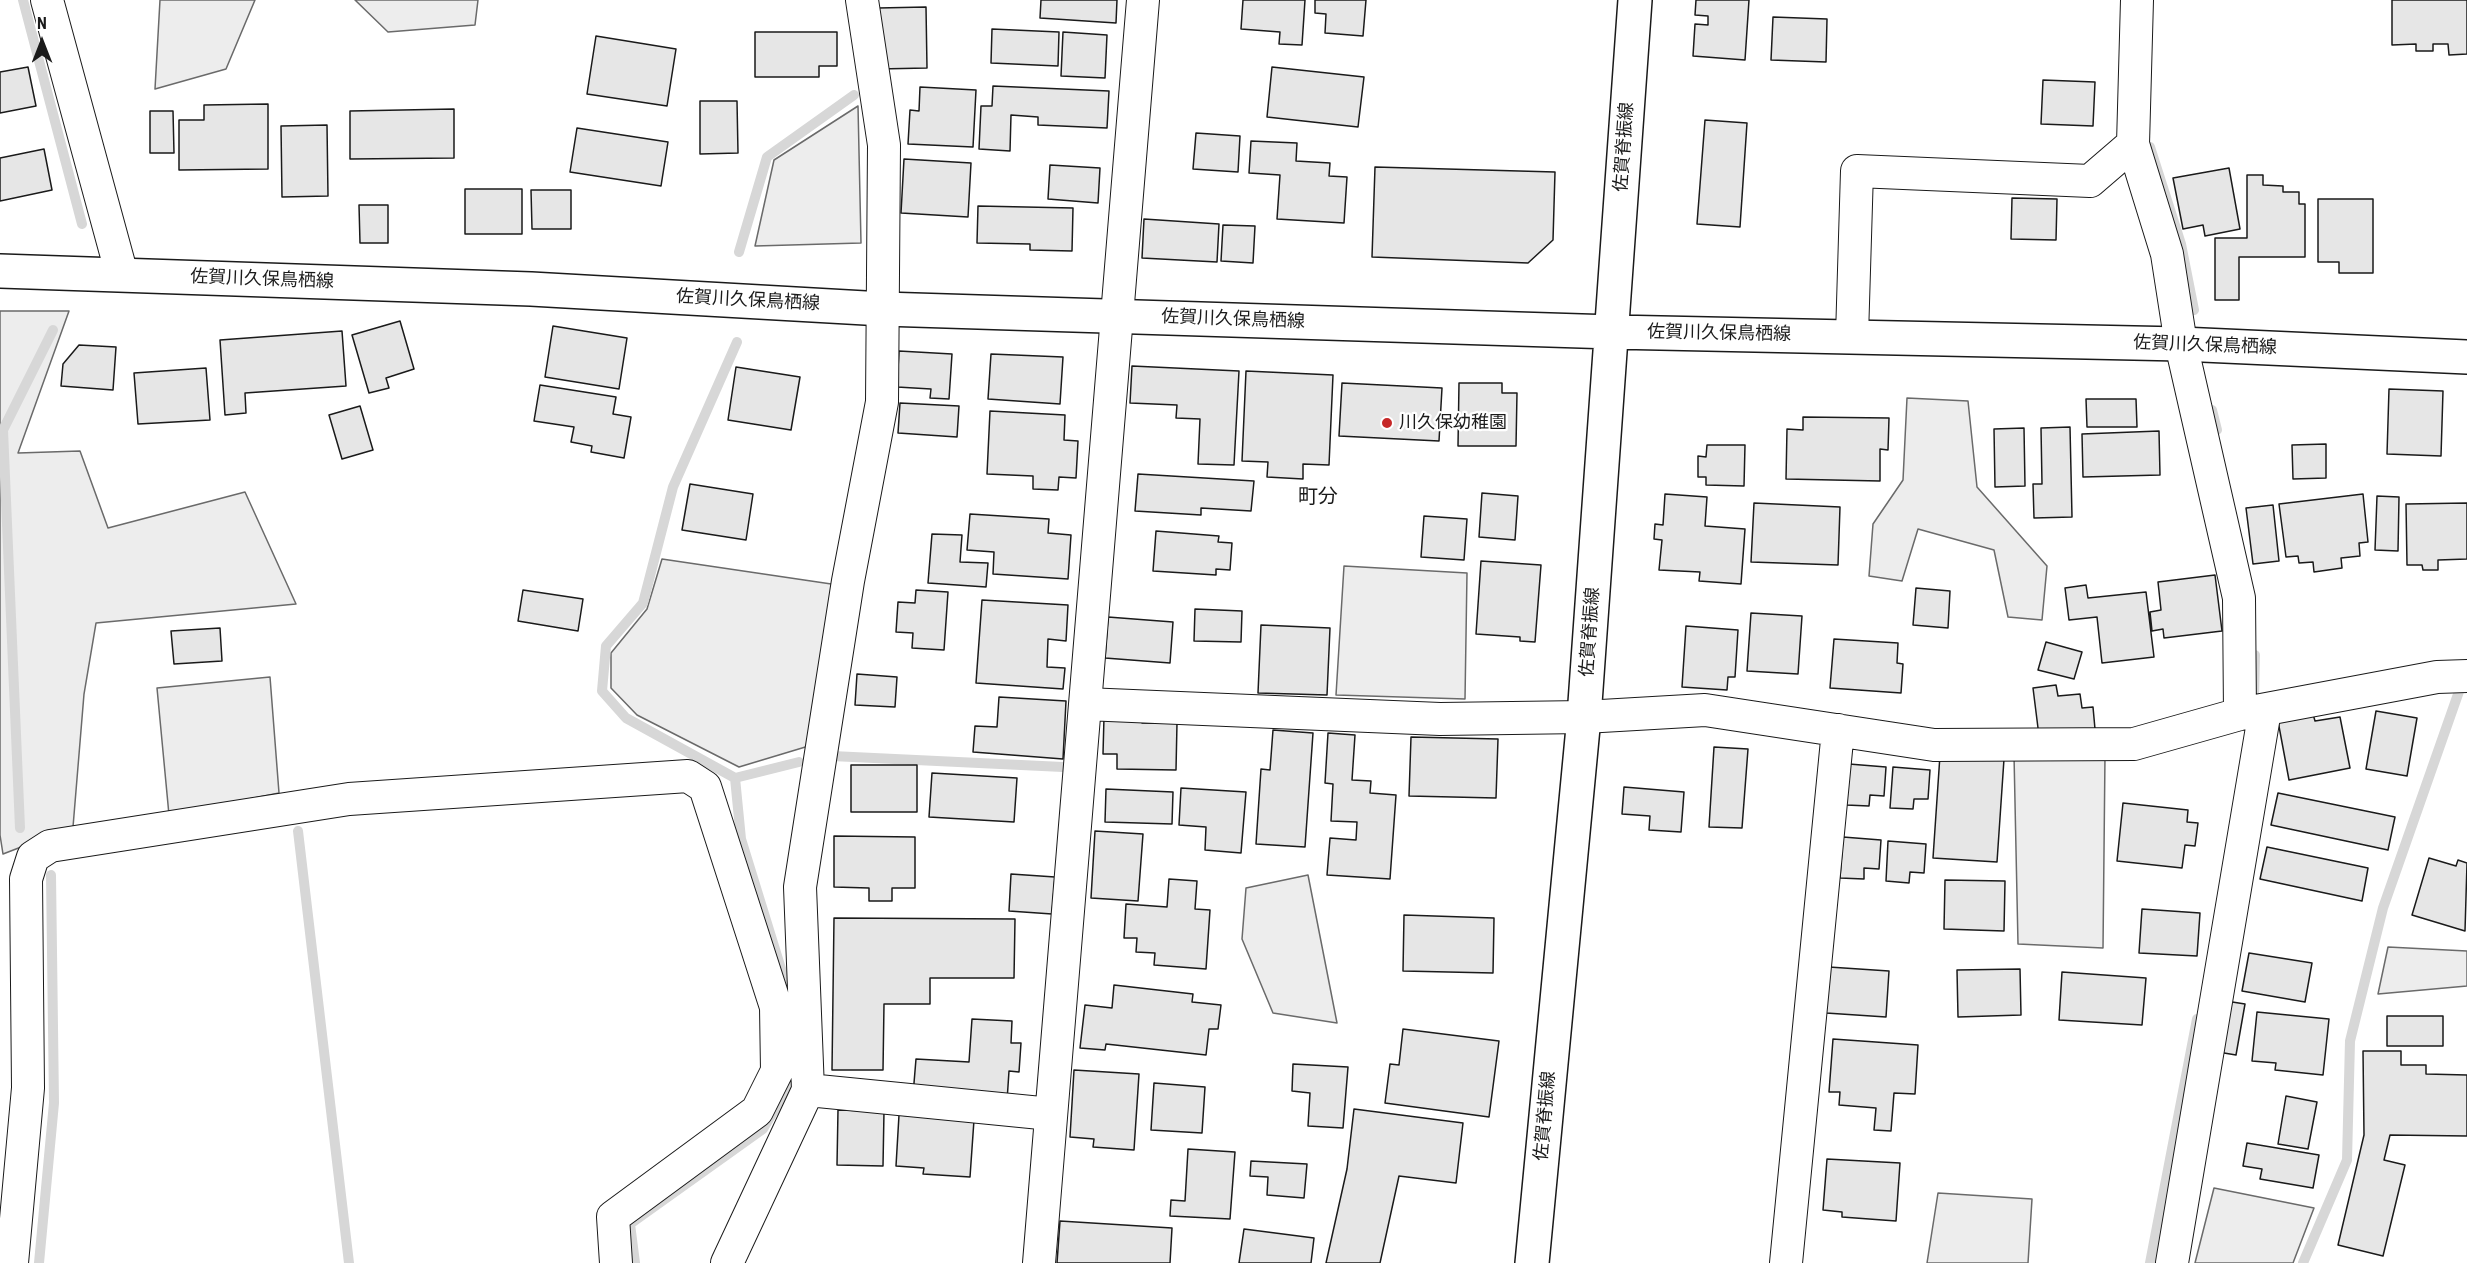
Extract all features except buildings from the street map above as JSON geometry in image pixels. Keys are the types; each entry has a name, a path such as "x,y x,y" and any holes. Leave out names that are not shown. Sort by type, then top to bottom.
{"main road":[{"name":"佐賀脊振線","path":"1532,1263 1584,717 1635,0"},
{"name":"佐賀川久保鳥栖線","path":"0,271 531,290 883,309 1613,332 2181,344 2467,357"}],"street":[{"path":"47,0 122,275"},
{"path":"727,1263 808,1090 800,887 848,581 882,402 884,144 862,0"},
{"path":"1039,1263 1143,0"},
{"path":"2137,0 2133,144 2166,254 2181,344 2239,598 2253,712 2172,1263"},
{"path":"1852,336 1857,171 2090,181 2133,144"},
{"path":"1085,704 1440,719 1584,717 1705,710 1934,745 2134,744 2253,712 2452,677"},
{"path":"1786,1263 1838,730"},
{"path":"12,1263 28,1088 26,879 33,857 50,846 349,799 688,776 705,787 776,1007 777,1071 757,1111 613,1217 616,1263"},
{"path":"808,1090 1051,1114"}],"shaded area":[{"path":"160,0 255,0 226,69 155,89"},
{"path":"355,0 478,0 475,25 388,32"},
{"path":"858,106 861,243 755,246 774,160"},
{"path":"0,311 69,311 18,453 80,451 108,528 245,492 296,604 96,623 84,694 73,827 3,854 0,835"},
{"path":"1907,398 1968,401 1977,487 2047,566 2042,620 2008,617 1994,550 1918,529 1902,581 1869,576 1873,524 1903,480"},
{"path":"662,559 838,585 812,745 739,767 637,715 611,688 611,653 647,609"},
{"path":"1344,566 1467,573 1465,699 1336,695"},
{"path":"270,677 279,793 169,815 157,688"},
{"path":"2014,755 2105,755 2103,948 2018,944"},
{"path":"1308,875 1337,1023 1273,1013 1242,939 1246,888"},
{"path":"2388,947 2467,951 2467,986 2378,994"},
{"path":"2214,1188 2314,1208 2293,1263 2195,1263"},
{"path":"1938,1193 2032,1199 2028,1263 1927,1263"}],"waterway":[{"path":"23,0 82,224"},
{"path":"739,252 767,157 854,95"},
{"path":"2150,147 2181,244 2194,310"},
{"path":"20,828 3,430 53,330"},
{"path":"737,342 673,487 643,603 606,646 602,691 626,718 735,778 741,839 790,998 790,1007"},
{"path":"2212,410 2217,430"},
{"path":"2254,700 2255,655"},
{"path":"2303,1263 2347,1160 2350,1041 2383,908 2463,680"},
{"path":"832,756 1063,767"},
{"path":"735,778 799,762"},
{"path":"298,831 349,1263"},
{"path":"39,1263 54,1103 51,875"},
{"path":"2150,1263 2197,1019"},
{"path":"635,1263 630,1224 763,1129 790,1084 790,1068"}],"place":[{"name":"川久保幼稚園","path":"1387,423"}],"district":[{"name":"町分","path":"1318,498"}]}
